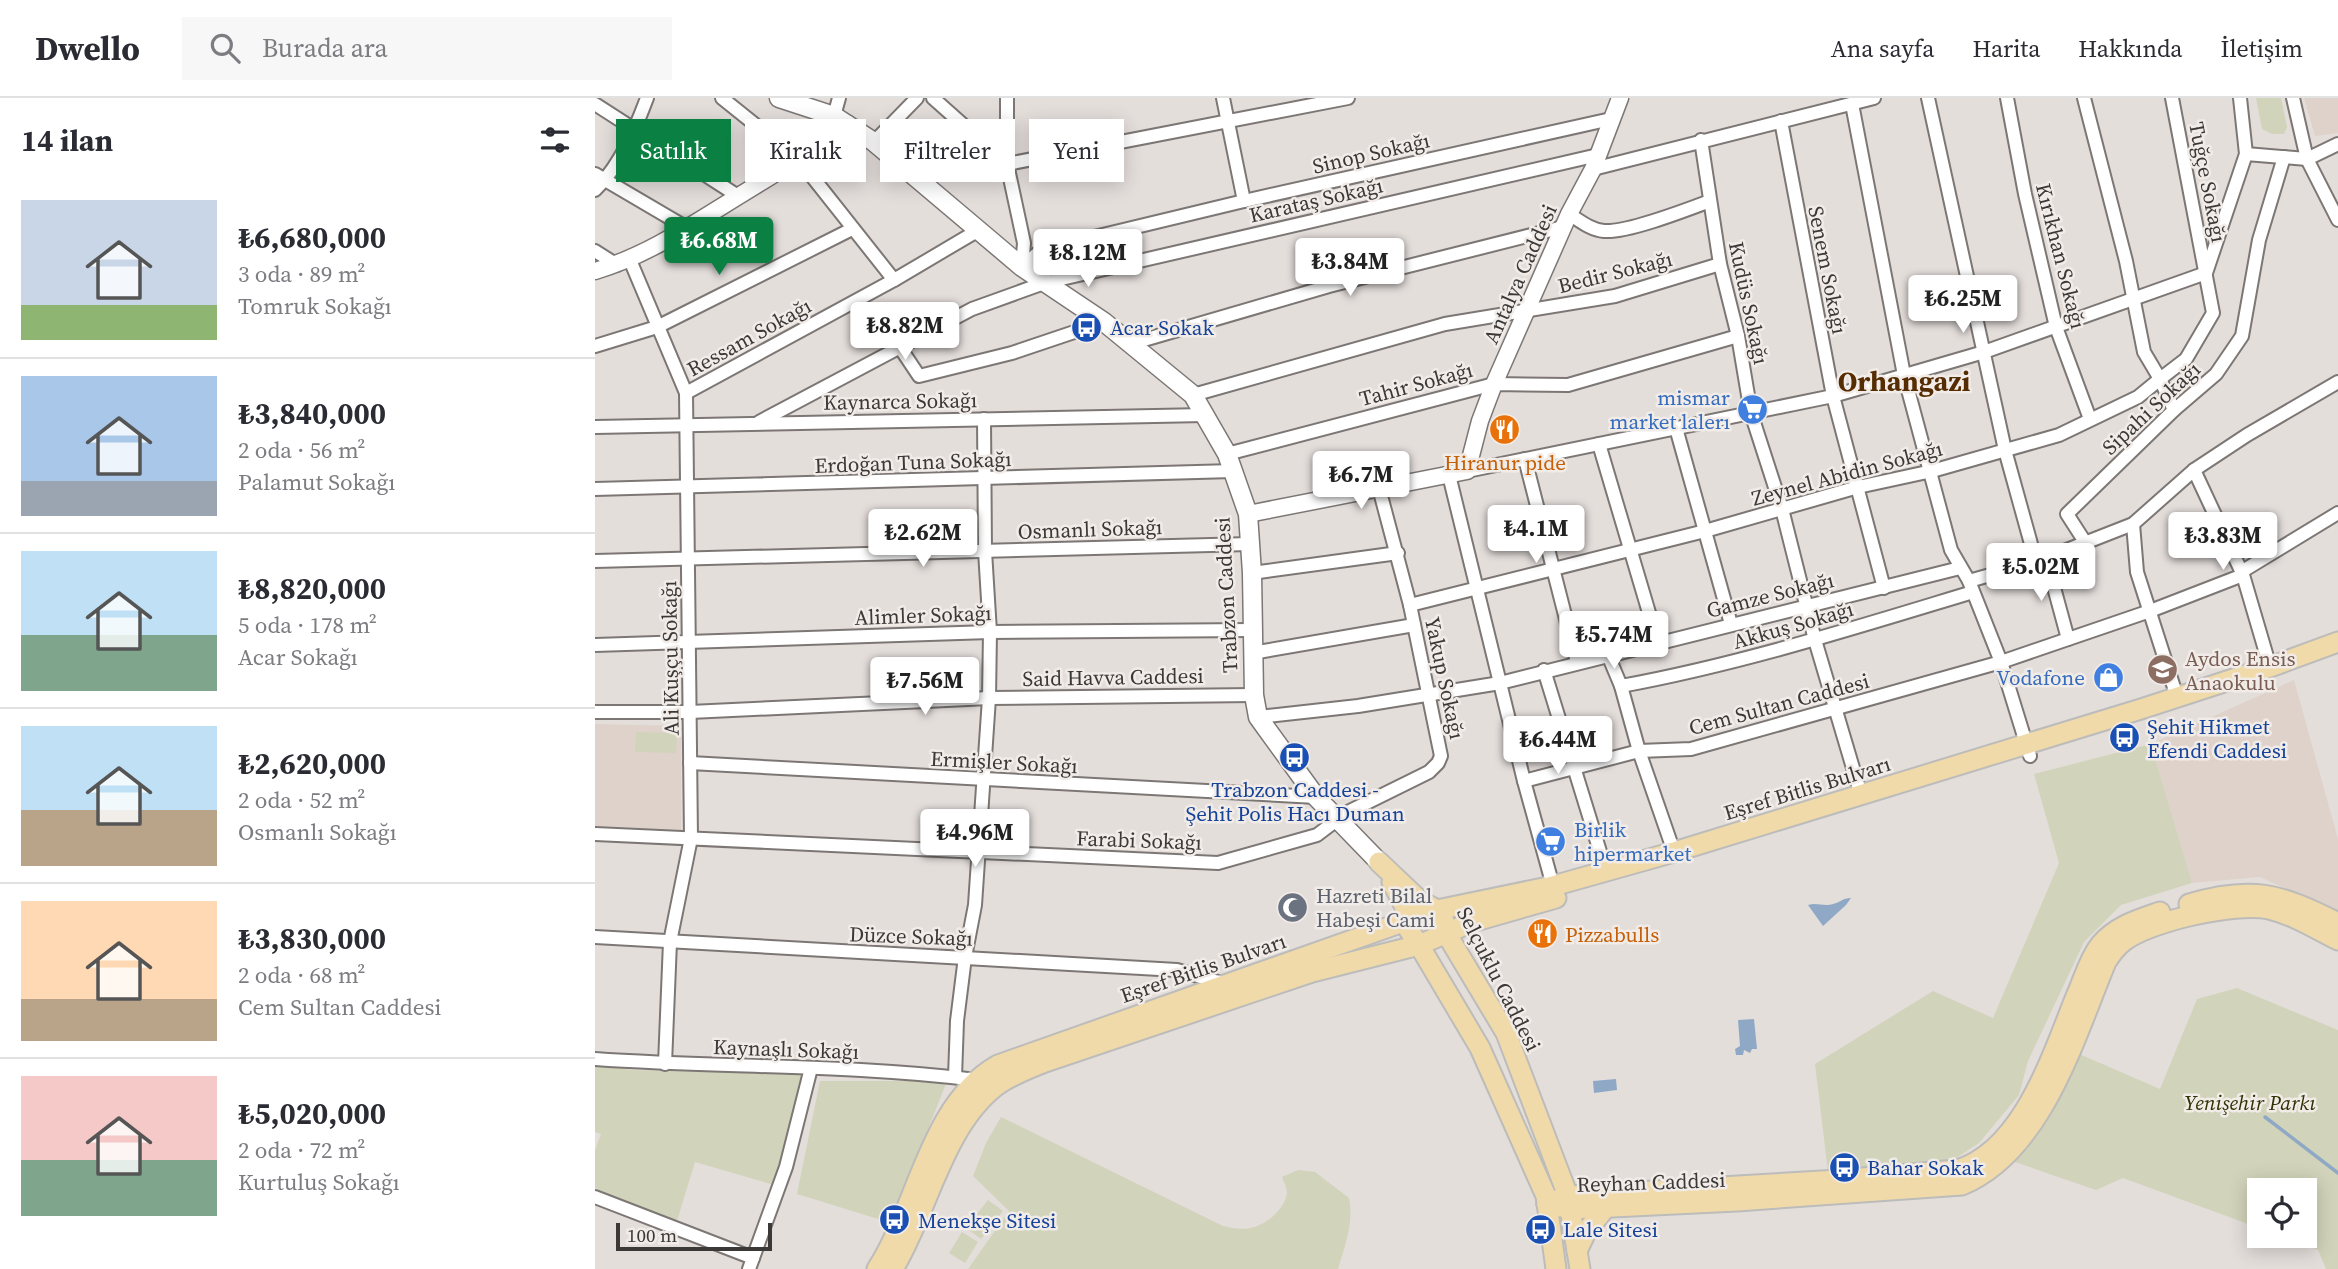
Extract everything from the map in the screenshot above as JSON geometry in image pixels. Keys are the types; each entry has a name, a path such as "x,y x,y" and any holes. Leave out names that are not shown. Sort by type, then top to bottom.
{"main road":[{"name":"Trabzon Caddesi","path":"779,98 838,119"},
{"name":"Trabzon Caddesi","path":"866,137 1022,267 1104,322 1193,395 1230,463 1248,514 1254,695 1258,717 1316,797 1337,820 1419,900 1437,910"},
{"name":"Eşref Bitlis Bulvarı","path":"893,1269 910,1240 957,1133 976,1106 995,1087 1023,1070 1409,919 1437,910 1553,886 1861,795 2028,750 2338,642"},
{"name":"Eşref Bitlis Bulvarı","path":"877,1269 956,1104 976,1080 998,1065 1228,991 1419,945 1472,922 1632,877 2338,654"},
{"path":"1379,862 1394,884 1409,919 1409,930 1481,1048 1546,1196 1556,1269"},
{"path":"1379,862 1394,897 1392,910 1381,932"},
{"name":"Reyhan Caddesi","path":"1547,1204 1969,1167 1995,1146 2033,1100 2098,947 2119,928 2129,922 2235,893 2268,895 2288,900 2338,923"},
{"name":"Reyhan Caddesi","path":"1569,1202 1606,1208 1962,1185 1987,1172 2039,1116 2106,962 2125,940 2145,930 2209,911 2244,907 2286,914 2338,940"},
{"name":"Selçuklu Caddesi","path":"1437,910 1447,933 1506,1033 1569,1202 1578,1260"},
{"path":"1464,962 1462,948 1472,922"},
{"path":"1578,1260 1586,1232 1606,1208"}],"street":[{"path":"639,119 647,98"},
{"path":"722,98 748,119"},
{"path":"839,98 841,119"},
{"path":"874,142 917,98"},
{"path":"933,98 957,119"},
{"path":"1007,98 1007,119"},
{"path":"1223,98 1244,201"},
{"path":"1015,162 1348,98"},
{"name":"Antalya Caddesi","path":"1467,471 1480,421 1494,384 1595,162 1620,98"},
{"name":"Karataş Sokağı","path":"759,422 972,309 1044,283 1701,140 1874,98"},
{"path":"1928,98 2005,450 2068,639"},
{"name":"Kırıkhan Sokağı","path":"2007,98 2025,194 2056,327 2090,419"},
{"path":"2084,98 2126,261 2144,352 2174,411"},
{"name":"Tuğçe Sokağı","path":"2172,98 2206,273"},
{"path":"1248,514 1833,396 1984,352 2206,273 2246,154 2241,98"},
{"path":"2293,98 2307,159 2338,220"},
{"path":"595,104 619,119"},
{"path":"1852,104 1904,375 1932,471 1951,550 1971,587 2001,662 2028,750"},
{"name":"Sinop Sokağı","path":"1022,267 1041,251 1062,245 1244,201 1611,119"},
{"name":"Senem Sokağı","path":"1781,121 1833,396 1884,588"},
{"name":"Kudüs Sokağı","path":"1701,140 1720,264 1738,336 1751,413 1782,509 1815,640 1861,795"},
{"path":"2246,154 2307,159 2338,144"},
{"path":"595,190 600,177 616,155"},
{"name":"Sipahi Sokağı","path":"2085,542 2067,514 2216,374 2242,337 2259,240 2284,157"},
{"path":"600,177 687,228"},
{"path":"716,182 738,196"},
{"path":"595,271 623,262 687,228 762,182"},
{"path":"816,182 894,280"},
{"path":"1011,182 1024,243 1022,267"},
{"path":"1130,344 1566,221 1607,232 1655,221 1710,201"},
{"path":"595,345 657,327 852,229"},
{"name":"Ressam Sokağı","path":"686,393 894,280 977,231"},
{"path":"595,251 623,262"},
{"name":"Ali Kuşçu Sokağı","path":"623,262 657,327 686,393 691,838 670,942 665,1064"},
{"name":"Bedir Sokağı","path":"1193,395 1445,324 1615,296 1720,264"},
{"name":"Zeynel Abidin Sokağı","path":"1410,605 1705,531 1858,487 1932,471 2059,435 2138,397 2186,359 2213,313 2206,273"},
{"path":"899,346 919,376 1011,353 1104,322"},
{"name":"Tahir Sokağı","path":"1230,463 1494,384 1568,385 1738,336"},
{"path":"1971,587 2133,524 2194,470 2247,435 2338,382"},
{"name":"Kaynarca Sokağı","path":"595,427 1205,415"},
{"path":"955,1077 957,1021 975,905 989,698 990,632 985,551 984,419"},
{"path":"1676,428 1731,624"},
{"path":"1599,444 1658,643"},
{"path":"1525,459 1577,662"},
{"name":"Erdoğan Tuna Sokağı","path":"595,489 984,479 1230,463"},
{"path":"2194,470 2242,573 2270,667"},
{"path":"1449,475 1524,781 1553,886"},
{"name":"Yakup Sokağı","path":"1337,820 1429,772 1439,763 1441,756 1398,553 1378,488"},
{"name":"Cem Sultan Caddesi","path":"1524,781 1640,751 1691,749 2001,662 2150,611 2242,573 2338,513"},
{"path":"2133,524 2137,572 2177,697"},
{"name":"Osmanlı Sokağı","path":"595,561 1250,544"},
{"path":"1252,573 1398,553"},
{"name":"Gamze Sokağı","path":"1258,717 1430,696 1500,683 1807,604 1960,568"},
{"name":"Akkuş Sokağı","path":"1621,686 1685,674 1815,640 1971,587"},
{"path":"1252,653 1414,625"},
{"name":"Alimler Sokağı","path":"595,645 990,632 1253,630"},
{"path":"1608,655 1621,686 1674,852"},
{"path":"1544,670 1605,871"},
{"name":"Said Havva Caddesi","path":"595,712 690,712 989,698 1254,695"},
{"name":"Ermişler Sokağı","path":"690,763 1316,797"},
{"name":"Farabi Sokağı","path":"595,834 1218,863 1317,835 1337,820"},
{"name":"Düzce Sokağı","path":"595,937 820,952 965,957 1177,970 1228,991"},
{"name":"Kaynaşlı Sokağı","path":"595,1059 811,1068 976,1080"},
{"path":"595,1198 751,1263 786,1167 811,1068"}],"shaded area":[{"path":"2304,98 2338,98 2338,133 2315,136"},
{"path":"2294,680 2338,839 2338,913 2260,877 2192,883 2151,744"},
{"path":"595,724 681,726 681,831 595,828"}],"green space":[{"path":"2256,98 2281,98 2287,127 2284,134 2272,134 2262,129"},
{"path":"636,732 677,733 676,753 635,752"},
{"path":"2151,744 2192,883 2121,905 2084,942 2028,1061 2019,1095 1979,1143 1953,1160 1828,1172 1815,1064 1933,991 1993,1018 2059,863 2034,774"},
{"name":"Yenişehir Parkı","path":"2237,988 2338,1030 2338,1269 2326,1269 2318,1250 2312,1248 2317,1248 2317,1178 2247,1178 2247,1224 2123,1178 2096,1190 2012,1161 2077,1053 2160,1089 2197,999"},
{"path":"595,1062 631,1070 803,1074 799,1114 781,1187 695,1162 676,1224 595,1188 595,1150 601,1134 595,1132"},
{"path":"820,1081 947,1081 891,1223 797,1194"},
{"path":"1001,1117 1223,1226 1233,1228 1247,1229 1257,1226 1274,1215 1283,1205 1287,1193 1282,1177 1298,1170 1315,1172 1349,1198 1350,1225 1338,1269 968,1269 1009,1211 973,1176 986,1143"},
{"path":"988,1200 1003,1211 981,1239 966,1228"},
{"path":"962,1232 978,1242 965,1263 949,1253"}],"water":[{"path":"1851,898 1823,926 1808,905 1830,905"},
{"path":"1754,1019 1757,1049 1752,1049 1750,1053 1744,1050 1743,1055 1736,1055 1735,1049 1740,1046 1738,1020"},
{"path":"1616,1079 1617,1090 1594,1093 1593,1081"}],"waterway":[{"path":"2265,1117 2338,1173"}],"place":[{"name":"Acar Sokak","path":"1087,327"},
{"name":"mismar market lalerı","path":"1753,409"},
{"name":"Hiranur pide","path":"1505,430"},
{"name":"Aydos Ensis Anaokulu","path":"2162,670"},
{"name":"Vodafone","path":"2108,677"},
{"name":"Şehit Hikmet Efendi Caddesi","path":"2124,738"},
{"name":"Trabzon Caddesi - Şehit Polis Hacı Duman","path":"1295,757"},
{"name":"Birlik hipermarket","path":"1551,841"},
{"name":"Hazreti Bilal Habeşi Cami","path":"1293,907"},
{"name":"Pizzabulls","path":"1542,934"},
{"name":"Bahar Sokak","path":"1844,1167"},
{"name":"Menekşe Sitesi","path":"895,1220"},
{"name":"Lale Sitesi","path":"1540,1229"}],"district":[{"name":"Orhangazi","path":"1904,381"}]}
